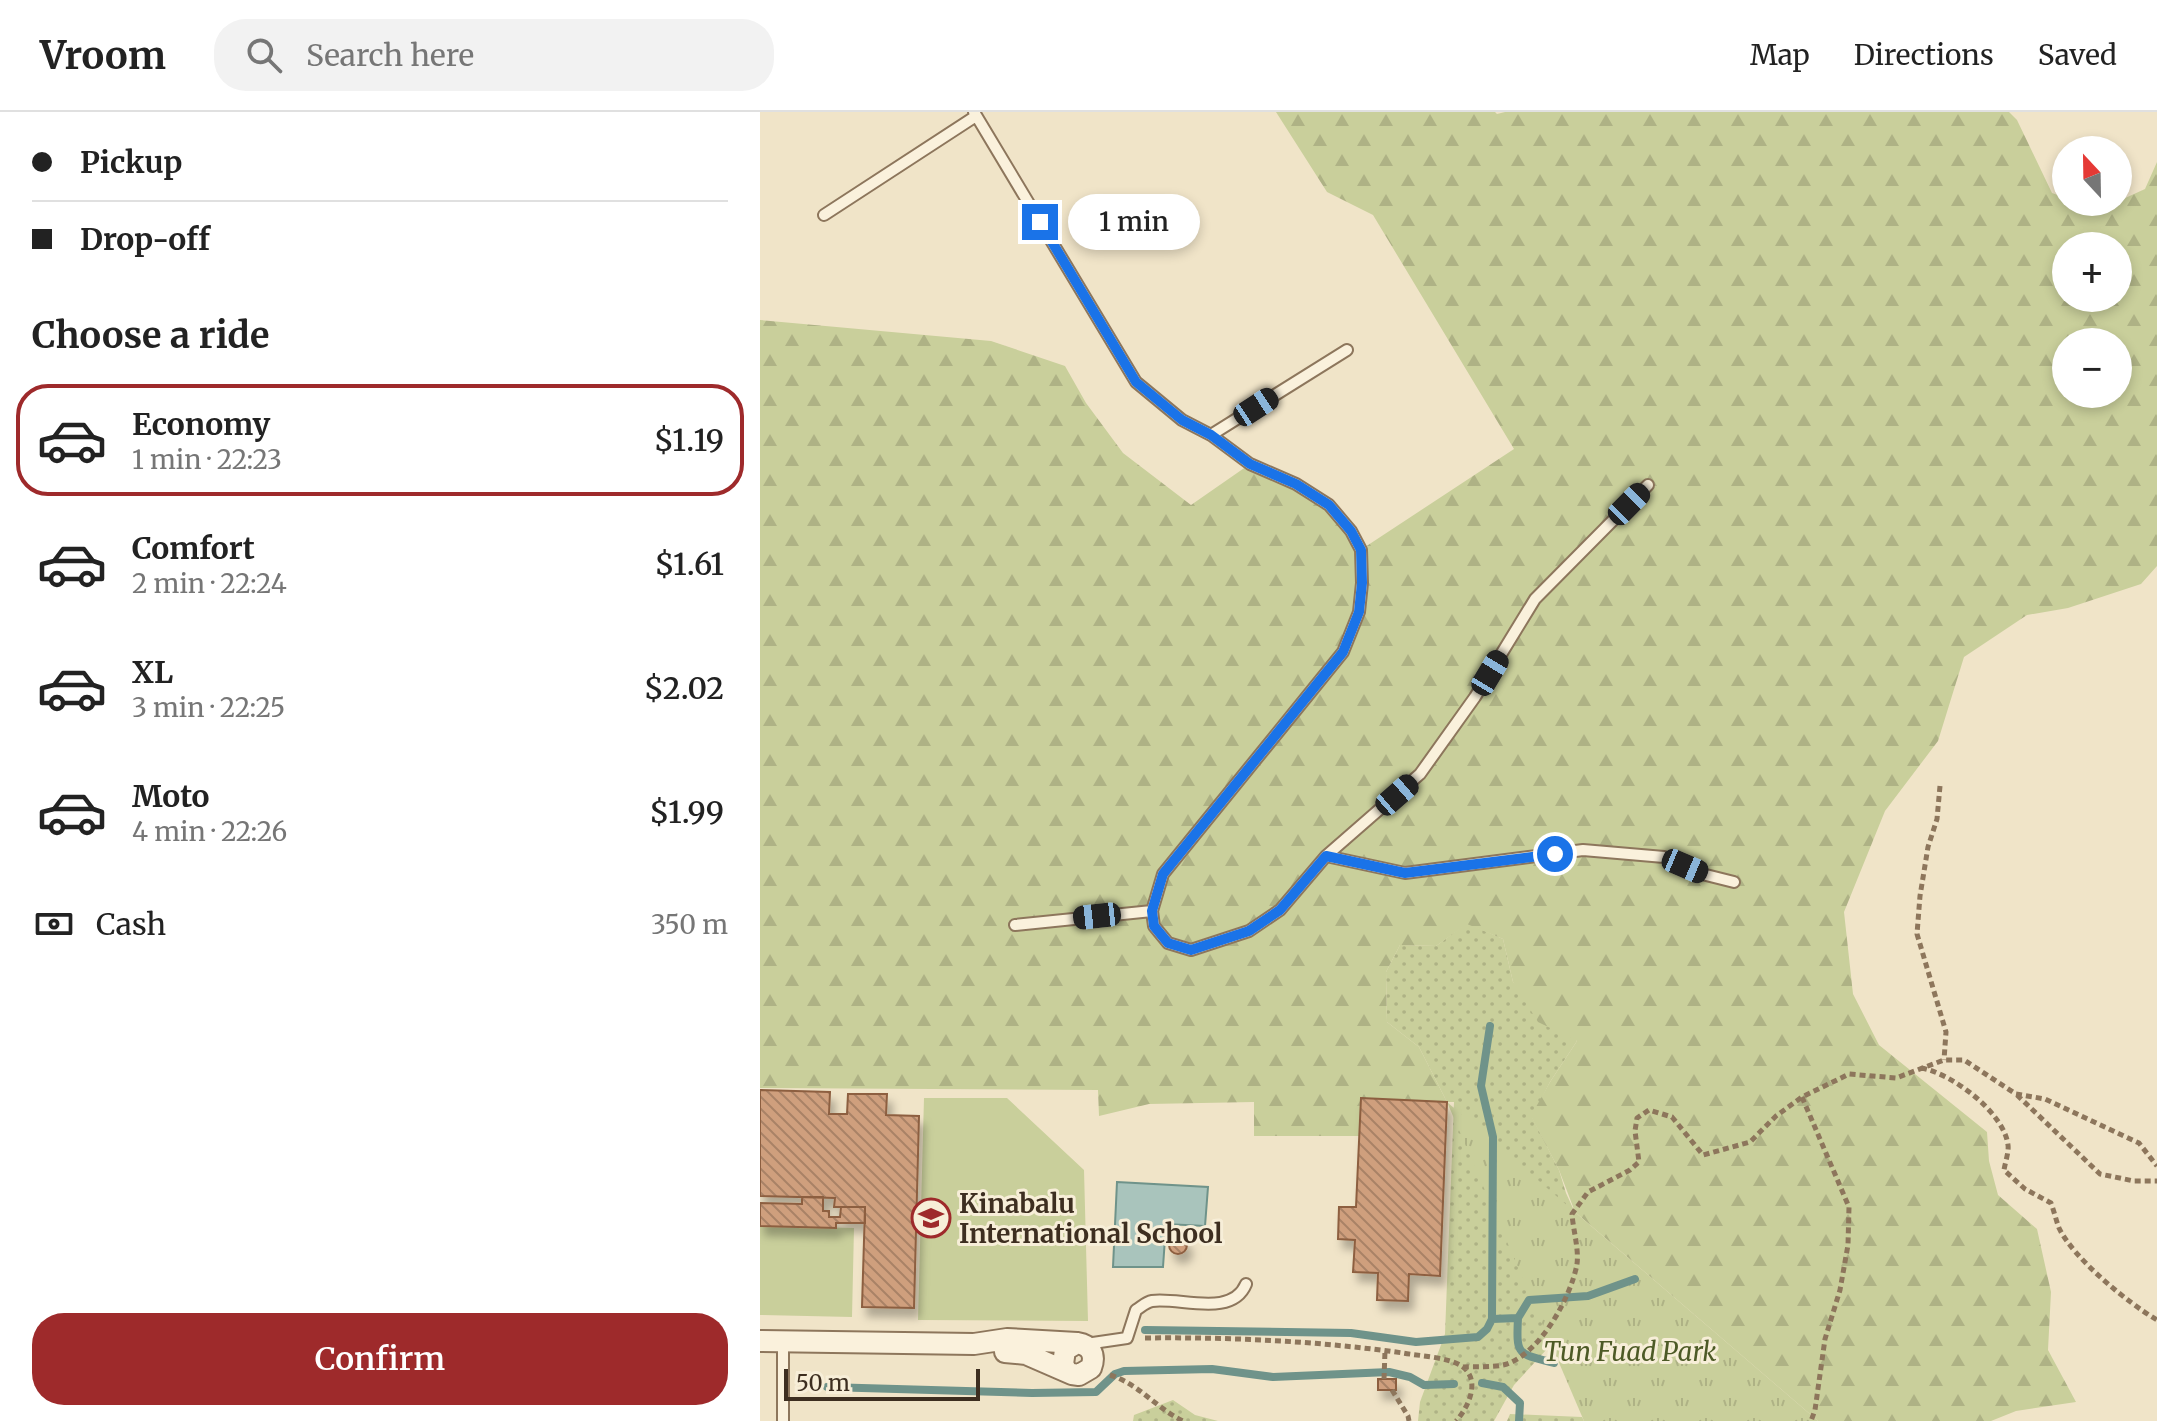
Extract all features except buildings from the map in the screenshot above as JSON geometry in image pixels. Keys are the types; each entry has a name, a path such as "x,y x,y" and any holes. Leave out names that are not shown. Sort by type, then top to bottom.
{"street":[{"path":"760,1341 974,1344 1007,1339 1080,1344"},
{"path":"974,1344 994,1351 1026,1354 1066,1370 1063,1364 1065,1350 1080,1344"}],"lane":[{"path":"824,215 975,114 1136,382 1182,420 1211,435 1250,464 1296,484 1329,505 1351,531 1361,550 1359,612 1343,652 1163,874 1152,911 1154,926 1168,943 1191,950 1210,945 1249,931 1280,910 1326,856 1420,774 1475,697 1535,599 1648,485"},
{"path":"1211,435 1347,350"},
{"path":"1326,856 1405,873 1583,850 1664,857 1706,875 1734,882"},
{"path":"1015,925 1152,911"},
{"path":"1080,1344 1127,1338 1136,1310 1150,1301 1218,1303 1232,1300 1243,1293 1246,1284"},
{"path":"783,1340 783,1421"}],"path":[{"path":"1940,786 1937,819 1928,847 1917,934 1946,1032 1944,1060"},
{"path":"1127,1338 1318,1343 1439,1358 1463,1367 1506,1364 1523,1354 1546,1331 1566,1298 1577,1260 1572,1214 1588,1192 1639,1162 1635,1131 1637,1118 1649,1110 1672,1117 1703,1155 1750,1142 1776,1116 1802,1097 1849,1074 1896,1078 1944,1060 1964,1060 2016,1094 2100,1174 2134,1181 2157,1181"},
{"path":"1920,1068 1938,1071 1997,1118 2008,1145 2004,1170 2025,1189 2051,1203 2060,1230 2084,1260 2129,1303 2157,1320"},
{"path":"2016,1094 2045,1099 2139,1143 2157,1166"},
{"path":"1802,1097 1849,1207 1848,1245 1840,1290 1825,1339 1811,1421"},
{"path":"1384,1373 1385,1351"},
{"path":"1456,1421 1471,1396 1472,1380 1463,1367"},
{"path":"1124,1379 1166,1413 1183,1421"},
{"path":"1392,1390 1409,1421"}],"green space":[{"path":"1276,112 2009,112 2017,120 2052,193 2052,216 2132,216 2132,195 2145,189 2157,162 2157,566 2141,584 2068,608 2027,615 1964,657 1938,741 1885,811 1844,912 1853,994 1879,1045 1987,1132 1989,1161 1998,1195 2037,1229 2051,1292 2048,1350 2076,1402 2016,1411 1991,1421 1818,1421 1575,1212 1559,1170 1531,1116 1577,1041 1538,1022 1513,982 1503,939 1467,924 1436,946 1400,945 1386,972 1387,1022 1419,1047 1447,1102 1361,1098 1359,1136 1254,1136 1254,1102 1149,1104 1099,1116 1098,1090 760,1088 760,320 991,341 1065,366 1086,403 1123,453 1191,505 1250,464 1329,505 1362,549 1514,449 1373,215 1327,192"},
{"path":"1467,923 1503,939 1513,982 1577,1041 1532,1117 1559,1170 1587,1239 1569,1325 1514,1385 1494,1421 1418,1421 1420,1402 1445,1334 1454,1102 1447,1102 1419,1047 1387,1022 1386,972 1400,945 1436,946"},
{"path":"924,1098 1007,1098 1084,1170 1088,1321 918,1320"},
{"name":"Tun Fuad Park","path":"1447,1102 1818,1421 1584,1421"},
{"path":"760,1226 854,1228 852,1317 760,1315"},
{"path":"1173,1400 1195,1415 1218,1421 1133,1421 1134,1415"},
{"path":"1510,1414 1582,1417 1584,1421 1507,1421"}],"water":[{"path":"1117,1182 1208,1187 1205,1226 1166,1224 1163,1267 1113,1267"}],"waterway":[{"path":"1490,1026 1481,1086 1493,1137 1492,1319"},
{"path":"1145,1330 1351,1333 1416,1342 1478,1337 1492,1319 1518,1318 1529,1300 1588,1296 1635,1279"},
{"path":"1518,1318 1518,1340 1522,1351 1554,1363"},
{"path":"827,1387 1096,1392 1115,1374 1124,1371 1212,1369 1273,1377 1389,1372 1410,1377 1424,1385 1454,1384"},
{"path":"1482,1383 1503,1387 1520,1403 1519,1421"}],"place":[{"name":"Kinabalu International School","path":"931,1218"}],"route":[{"path":"1040,222 1136,382 1182,420 1211,435 1250,464 1296,484 1329,505 1351,531 1361,550 1359,612 1343,652 1163,874 1152,911 1154,926 1168,943 1191,950 1249,931 1280,910 1326,856 1405,873 1555,854"}]}
